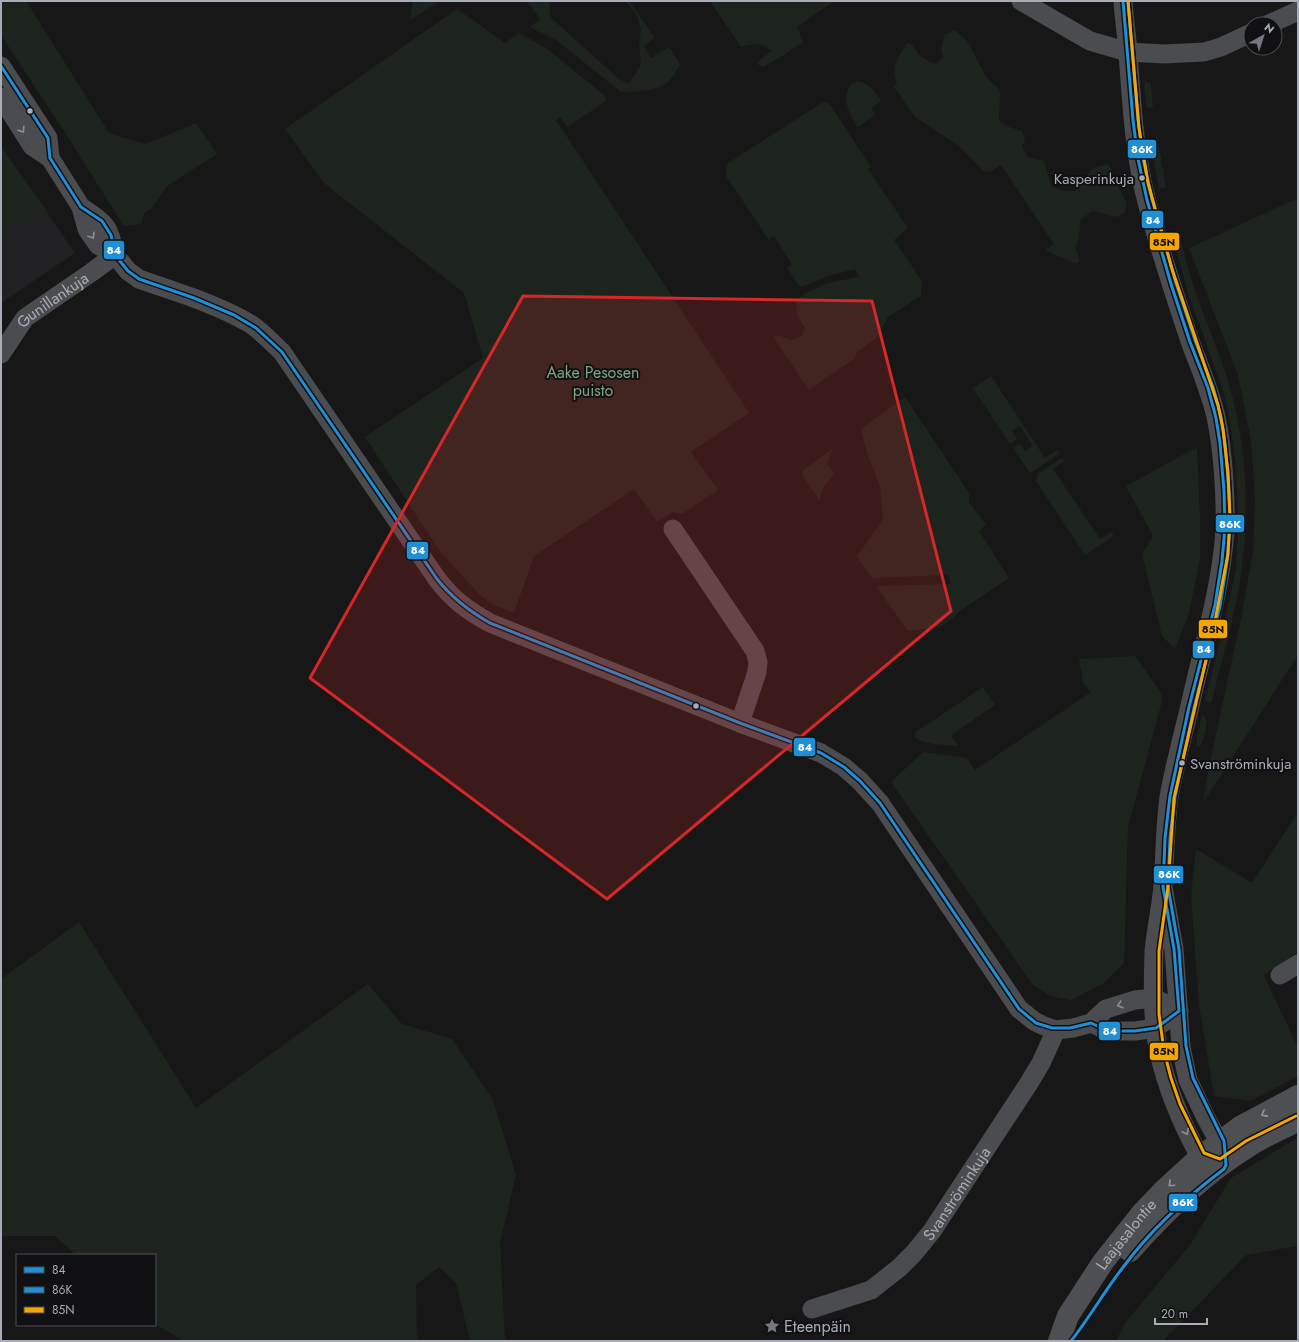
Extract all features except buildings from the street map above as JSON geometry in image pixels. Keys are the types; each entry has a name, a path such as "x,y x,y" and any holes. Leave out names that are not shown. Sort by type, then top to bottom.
{"main road":[{"name":"Laajasalontie","path":"1059,1341 1068,1316 1103,1262 1142,1213 1200,1157 1219,1142 1240,1127 1298,1096"},
{"name":"Laajasalontie","path":"1065,1341 1079,1324 1096,1296 1124,1258 1139,1240 1175,1203 1200,1181 1250,1145 1298,1120"}],"street":[{"path":"1021,1 1090,41 1128,52 1164,54 1204,52 1221,47 1243,37"},
{"path":"1123,1 1133,120 1138,159 1147,200 1171,284 1190,342 1208,388 1216,418 1220,443 1225,527 1222,561 1215,605 1191,700 1170,796 1165,838 1163,886 1154,950 1154,998 1159,1052 1170,1093 1184,1127 1200,1157 1221,1165 1219,1142 1188,1080 1181,1047 1174,949 1163,886"},
{"path":"1283,18 1298,11"},
{"path":"1,66 48,138 50,158"},
{"path":"1,97 32,146 50,158 81,207 102,221 111,235 115,255 128,271 139,279 222,310 248,322 259,330 282,352 436,579 456,601 470,612 490,623 740,723 821,753 844,767 860,781 880,803 1019,1009 1034,1021 1056,1030 1073,1028 1090,1023 1106,1009 1135,1000 1154,998 1179,1011"},
{"name":"Gunillankuja","path":"1,354 25,318 115,255"},
{"path":"673,529 755,651 758,662 757,672 740,723"},
{"path":"1280,975 1298,964"},
{"path":"1090,1023 1108,1031 1135,1031 1156,1028 1179,1011"},
{"name":"Svanströminkuja","path":"812,1309 871,1290 895,1272 914,1253 932,1232 1029,1083 1041,1063 1056,1030"}],"highlighted area":[{"path":"523,296 872,301 951,611 607,899 310,678"}],"shaded area":[{"path":"1,147 75,253 1,303"}],"green space":[{"path":"1,1 26,1 109,133 145,144 196,123 217,154 167,186 151,209 145,212 141,224 124,226 1,35"},
{"path":"413,1 440,1 410,20"},
{"path":"527,1 552,1 549,4 551,18 619,79 629,84 641,64 639,45 641,30 637,15 626,1 629,1 655,38 644,46 651,58 669,47 680,64 677,71 665,84 655,89 635,92 620,91 556,40 531,28 531,26 540,19"},
{"path":"710,1 834,1 797,27 803,42 763,67 757,64 772,51 757,44 741,47"},
{"name":"Aake Pesosen puisto","path":"457,9 505,43 519,33 546,48 605,96 605,102 567,127 560,117 556,120 749,413 691,452 718,490 682,514 672,512 657,522 634,489 534,556 514,613 492,604 479,594 441,553 365,437 483,358 464,293 325,184 285,129"},
{"path":"955,30 967,41 987,78 998,88 1000,92 999,121 1006,126 1022,131 1025,139 1022,147 1029,158 1044,161 1052,187 1064,191 1075,191 1092,169 1107,164 1111,168 1114,178 1127,204 1125,213 1116,217 1093,211 1081,219 1078,242 1075,246 1080,261 1076,264 1045,250 1054,244 1001,165 990,172 983,171 960,147 915,117 894,87 897,84 895,78 896,62 907,43 912,45 920,56 934,64 943,58 941,47 945,34"},
{"path":"858,81 869,86 881,101 871,108 875,115 858,127 849,112 847,96 850,85"},
{"path":"1145,81 1150,83 1151,86 1153,107 1147,108 1144,87"},
{"path":"823,102 828,103 831,106 871,167 868,169 908,228 894,240 922,281 921,296 888,317 877,337 857,352 855,358 809,390 774,338 777,335 791,340 801,337 805,328 797,315 796,301 804,294 828,283 859,277 855,269 828,276 804,286 799,286 787,268 792,264 774,236 769,240 726,176 726,169 728,163"},
{"path":"1,147 48,212 26,226 20,218 1,231"},
{"path":"1159,147 1166,187 1159,189 1152,149"},
{"path":"1298,198 1298,655 1203,803 1210,761 1240,624 1253,553 1255,498 1251,441 1238,375 1189,248"},
{"path":"1178,230 1195,291 1233,397 1241,437 1244,463 1246,514 1242,565 1231,627 1212,701 1210,702 1205,701 1236,569 1238,526 1236,468 1229,416 1224,393 1189,296 1171,232"},
{"path":"991,376 1045,458 1057,450 1059,454 1030,473 1013,448 1020,444 1025,451 1033,446 1020,426 1012,431 1017,439 1010,444 973,388"},
{"path":"905,397 969,493 969,502 986,525 979,531 1009,578 939,627 908,631 876,586 951,584 948,575 872,578 856,556 883,520 880,487 867,453 861,429"},
{"path":"1197,447 1200,559 1189,613 1175,649 1162,636 1142,554 1153,536 1126,486"},
{"path":"833,448 827,464 834,474 824,486 821,493 820,502 802,474 804,470"},
{"path":"1062,458 1064,461 1053,469 1100,539 1111,532 1114,536 1085,555 1036,481 1038,474"},
{"path":"1135,656 1161,693 1162,701 1128,827 1124,963 1104,983 1071,1000 1050,996 1033,985 891,782 923,752 967,758 975,770 1091,692 1083,682 1079,659"},
{"path":"983,687 995,705 951,735 958,746 924,742 915,737 916,732"},
{"path":"1202,715 1206,718 1206,729 1200,746 1197,747 1197,737"},
{"path":"1298,812 1298,952 1264,975 1298,1048 1298,1076 1251,1101 1214,1096 1199,1004 1191,897 1196,849 1252,883"},
{"path":"79,922 196,1108 368,984 402,1024 452,1039 493,1100 516,1175 500,1243 505,1341 470,1341 456,1283 439,1267 416,1285 417,1341 184,1341 156,1325 156,1254 75,1254 55,1236 1,1236 1,979"},
{"path":"1298,1137 1298,1246 1246,1255 1164,1341 1116,1341 1125,1323 1190,1245 1231,1178"}],"transit line":[{"name":"84","path":"1,66 48,138 50,158 81,207 102,221 111,235 115,255 128,271 139,279 194,298 234,315 256,328 282,352 437,579 461,604 490,623 740,723 821,753 844,767 860,781 880,803 1019,1009 1036,1023 1052,1028 1070,1028 1091,1023 1108,1031 1135,1031 1156,1028 1179,1011 1174,949 1163,887 1165,838 1170,796 1189,707 1215,605 1222,561 1225,527 1224,491 1220,443 1216,418 1208,388 1190,342 1171,284 1147,200 1138,159 1133,120 1123,1"},
{"name":"86K","path":"1071,1341 1117,1275 1146,1239 1171,1214 1224,1169 1226,1165 1224,1141 1193,1078 1186,1046 1179,949 1168,887 1170,838 1175,797 1194,708 1220,606 1227,562 1230,527 1225,443 1221,417 1213,387 1195,340 1176,283 1152,199 1143,158 1138,119 1128,1"},
{"name":"85N","path":"1128,1 1139,128 1148,183 1172,269 1218,405 1223,429 1228,473 1230,517 1228,554 1215,621 1174,798 1168,887 1159,951 1159,1014 1164,1051 1180,1104 1204,1153 1220,1159 1246,1141 1296,1116"}],"place":[{"name":"Kasperinkuja","path":"1142,178"},
{"name":"Svanströminkuja","path":"1182,763"},
{"name":"Eteenpäin","path":"772,1326"}]}
